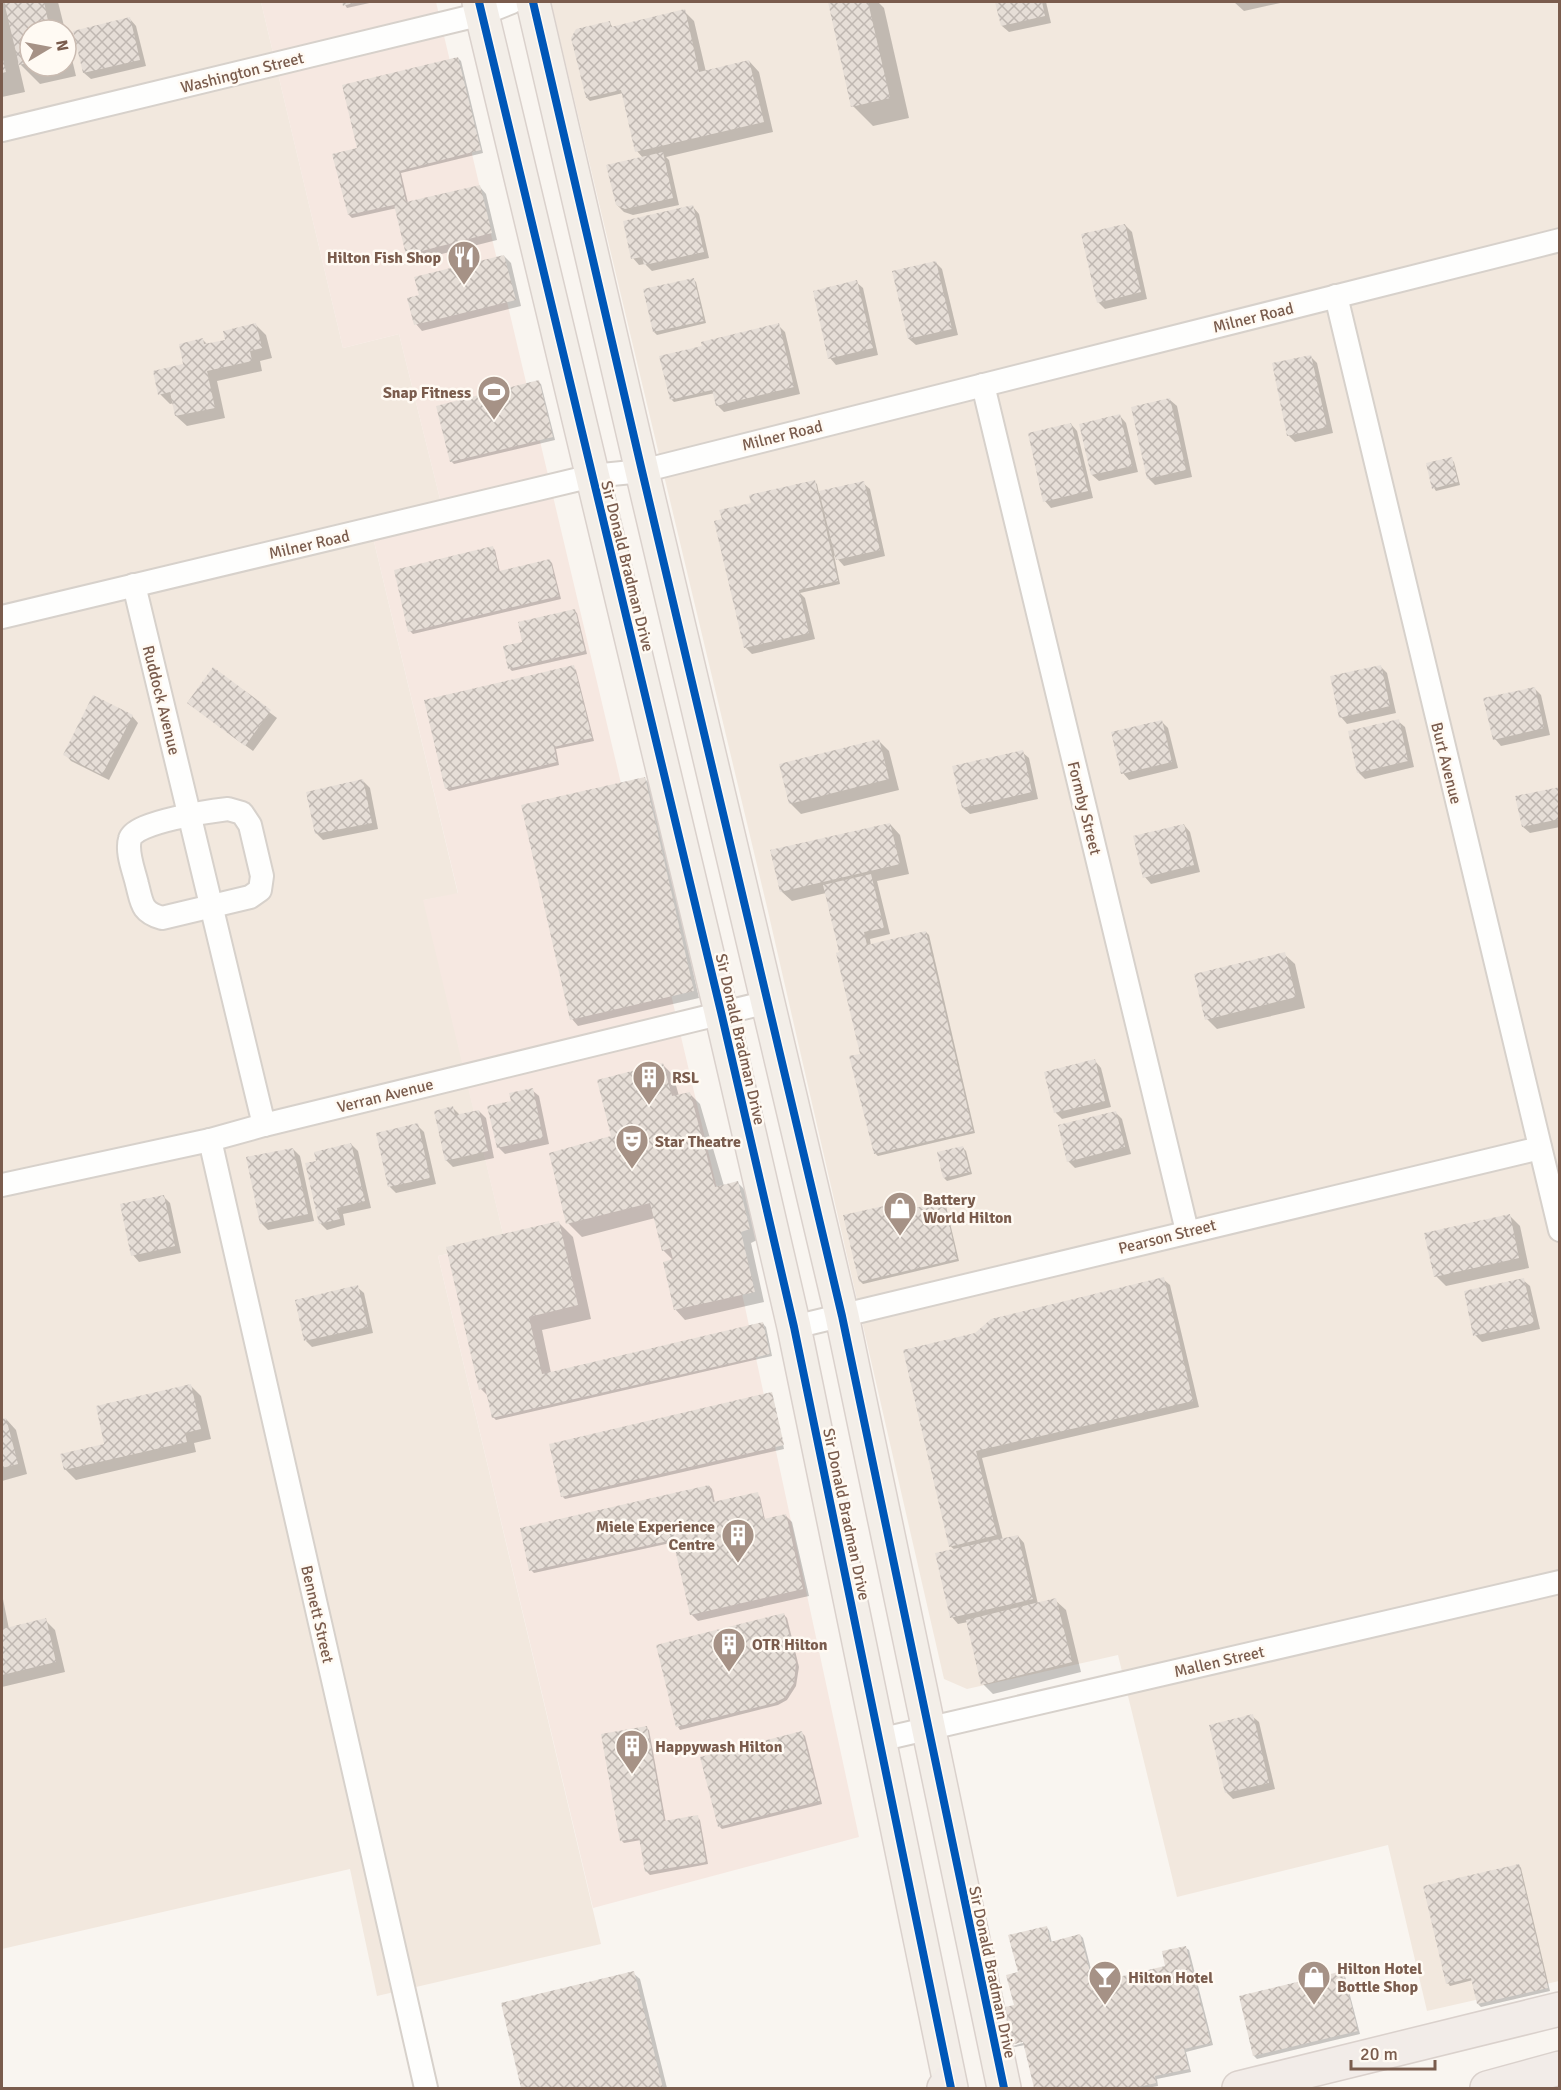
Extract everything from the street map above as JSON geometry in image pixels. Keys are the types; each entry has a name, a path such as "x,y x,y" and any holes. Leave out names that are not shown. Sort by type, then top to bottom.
{"highway":[{"path":"1239,2088 1560,2009"},
{"path":"1487,2088 1550,2076"}],"main road":[{"name":"Sir Donald Bradman Drive","path":"533,2 842,1316 1004,2088"},
{"name":"Sir Donald Bradman Drive","path":"480,8 795,1327 948,2086"}],"street":[{"name":"Washington Street","path":"2,130 480,8 512,2"},
{"name":"Milner Road","path":"2,617 592,476 642,471 1560,240"},
{"name":"Burt Avenue","path":"1336,296 1560,1230"},
{"name":"Formby Street","path":"983,385 1187,1231"},
{"name":"Ruddock Avenue","path":"134,585 264,1125"},
{"path":"228,809 242,813 250,825 262,876 260,890 250,897 210,905 162,918 150,914 142,905 130,851 130,838 136,829 190,815 228,809"},
{"name":"Verran Avenue","path":"2,1185 210,1140 768,1002"},
{"name":"Bennett Street","path":"210,1140 426,2088"},
{"name":"Pearson Street","path":"795,1327 1540,1148"},
{"name":"Mallen Street","path":"879,1740 1560,1582"}],"shaded area":[{"path":"2,2 261,2 343,348 399,334 443,511 371,529 458,894 424,900 505,1242 438,1256 601,1944 377,1996 350,1869 2,1949"},
{"path":"261,2 436,2 745,1307 859,1837 593,1908 438,1256 505,1242 423,900 458,893 371,529 443,511 399,334 343,348"},
{"path":"551,2 1559,2 1559,1981 1427,2011 1388,1845 1177,1897 1118,1655 967,1689 944,1679 767,907"}],"building":[{"path":"4,2 44,2 47,18 18,18 18,61"},
{"path":"342,2 357,2 343,6"},
{"path":"828,2 868,2 890,98 851,107"},
{"path":"995,2 1042,2 1045,16 1001,26"},
{"path":"685,9 699,72 749,60 764,122 635,152 621,90 586,98 571,38 576,29 610,21 611,27"},
{"path":"130,17 140,60 83,73 78,52 78,30"},
{"path":"2,56 6,72 2,73"},
{"path":"458,57 481,150 399,171 406,202 480,185 492,233 406,255 394,205 348,215 332,154 357,148 342,85"},
{"path":"663,152 673,198 625,209 616,205 606,165"},
{"path":"693,205 704,252 644,265 642,257 631,259 623,221"},
{"path":"1125,224 1141,292 1097,303 1081,234"},
{"name":"Hilton Fish Shop","path":"504,255 516,300 414,325 407,298 419,295 414,277"},
{"path":"936,261 952,329 908,339 892,271"},
{"path":"694,278 704,321 653,332 643,289"},
{"path":"857,280 873,348 828,359 813,291"},
{"path":"256,323 262,348 250,351 252,361 207,371 215,408 175,416 170,392 158,395 153,371 183,364 179,344 203,338 204,344 225,340 223,331"},
{"path":"779,323 794,387 716,406 712,390 670,400 659,356 702,346 701,342"},
{"path":"1311,355 1327,427 1287,436 1272,363"},
{"name":"Snap Fitness","path":"539,380 553,437 450,462 436,406"},
{"path":"1170,398 1186,470 1147,479 1131,407"},
{"path":"1120,414 1132,466 1091,475 1079,424"},
{"path":"1071,423 1088,491 1043,502 1028,433"},
{"path":"1452,457 1458,482 1432,489 1426,463"},
{"path":"815,480 838,581 799,590 809,633 744,648 714,521 722,519 719,510 751,503 749,495"},
{"path":"864,481 880,550 836,560 819,491"},
{"path":"493,546 499,571 550,559 559,596 408,632 394,570"},
{"path":"575,609 585,651 508,669 503,646 522,642 518,622"},
{"path":"574,665 592,738 554,747 557,762 445,789 424,700"},
{"path":"1381,665 1390,706 1339,718 1330,676"},
{"path":"213,667 271,710 245,746 187,703"},
{"path":"1535,687 1544,728 1493,740 1483,698"},
{"path":"93,695 133,715 102,775 63,755"},
{"path":"1399,719 1408,761 1357,773 1348,731"},
{"path":"1162,720 1172,762 1121,774 1111,732"},
{"path":"879,739 889,779 789,804 779,764"},
{"path":"1023,750 1032,792 962,808 952,766"},
{"path":"645,777 694,991 570,1020 521,805"},
{"path":"363,779 372,823 315,834 306,792"},
{"path":"1560,787 1560,819 1522,827 1515,796"},
{"path":"890,823 900,864 780,892 770,850"},
{"path":"1184,824 1194,865 1143,878 1133,836"},
{"path":"871,874 884,928 864,932 867,945 926,931 973,1131 874,1154 849,1056 860,1054 836,953 839,952 823,885"},
{"path":"1285,952 1296,997 1205,1020 1194,974"},
{"path":"1095,1059 1105,1101 1054,1113 1044,1072"},
{"path":"663,1063 672,1096 690,1092 715,1187 738,1181 750,1229 741,1232 755,1292 674,1310 663,1262 673,1259 670,1248 662,1251 650,1203 566,1224 549,1153 611,1136 597,1080"},
{"path":"533,1088 543,1138 497,1148 487,1106 511,1101 509,1093"},
{"path":"453,1106 455,1115 479,1110 488,1151 445,1161 434,1111"},
{"path":"1116,1111 1125,1147 1067,1162 1058,1125"},
{"path":"418,1123 430,1178 388,1187 376,1133"},
{"path":"351,1143 365,1201 337,1208 340,1219 319,1224 305,1163 316,1161 314,1152"},
{"path":"963,1146 970,1172 943,1178 937,1152"},
{"path":"293,1148 308,1214 260,1224 246,1157"},
{"path":"164,1195 175,1246 131,1256 120,1204"},
{"name":"Battery World Hilton","path":"944,1201 957,1259 859,1282 843,1215 884,1206 886,1215"},
{"path":"1510,1214 1519,1258 1434,1277 1424,1233"},
{"path":"559,1221 578,1305 529,1317 542,1374 763,1322 770,1354 492,1418 485,1387 479,1390 446,1247"},
{"path":"1164,1277 1193,1401 976,1451 997,1535 949,1547 903,1350 975,1333 991,1319"},
{"path":"1524,1278 1534,1323 1473,1336 1464,1291"},
{"path":"358,1285 368,1327 304,1341 295,1300"},
{"path":"191,1384 201,1429 185,1433 187,1442 64,1470 60,1454 104,1444 96,1406"},
{"path":"772,1392 784,1445 561,1497 549,1444"},
{"path":"6,1418 18,1464 2,1468 2,1419"},
{"path":"709,1485 713,1502 758,1492 764,1519 786,1514 803,1589 690,1615 673,1540 529,1571 520,1528"},
{"path":"1018,1535 1033,1599 950,1618 935,1553"},
{"path":"1056,1598 1072,1662 981,1685 966,1620"},
{"name":"OTR Hilton","path":"784,1613 796,1663 794,1683 784,1698 774,1703 676,1727 656,1645"},
{"path":"46,1618 56,1662 2,1675 2,1629"},
{"path":"1253,1714 1269,1783 1225,1793 1209,1725"},
{"name":"Happywash Hilton","path":"647,1726 664,1821 698,1815 706,1862 645,1872 639,1838 620,1841 601,1734"},
{"path":"802,1731 820,1801 718,1827 700,1757"},
{"path":"1519,1864 1548,1988 1477,2004 1471,1978 1446,1984 1423,1886"},
{"name":"Hilton Hotel","path":"1047,1926 1050,1942 1080,1934 1093,1983 1165,1966 1162,1951 1186,1946 1211,2043 1184,2049 1189,2069 1155,2076 1156,2083 1134,2088 1034,2088 1023,2042 1010,2045 1001,2008 1014,2005 1006,1975 1018,1972 1008,1935"},
{"path":"634,1971 663,2088 521,2088 501,2003"},
{"path":"1343,1971 1358,2031 1253,2056 1239,1996"}],"cycle path":[{"path":"479,2 721,1012 794,1327 951,2088"},
{"path":"533,2 842,1316 1004,2088"}],"place":[{"name":"Hilton Fish Shop","path":"464,286"},
{"name":"Snap Fitness","path":"494,421"},
{"name":"RSL","path":"649,1106"},
{"name":"Star Theatre","path":"632,1170"},
{"name":"Battery World Hilton","path":"900,1237"},
{"name":"Miele Experience Centre","path":"738,1564"},
{"name":"OTR Hilton","path":"729,1673"},
{"name":"Happywash Hilton","path":"632,1775"},
{"name":"Hilton Hotel","path":"1105,2006"},
{"name":"Hilton Hotel Bottle Shop","path":"1314,2006"}]}
